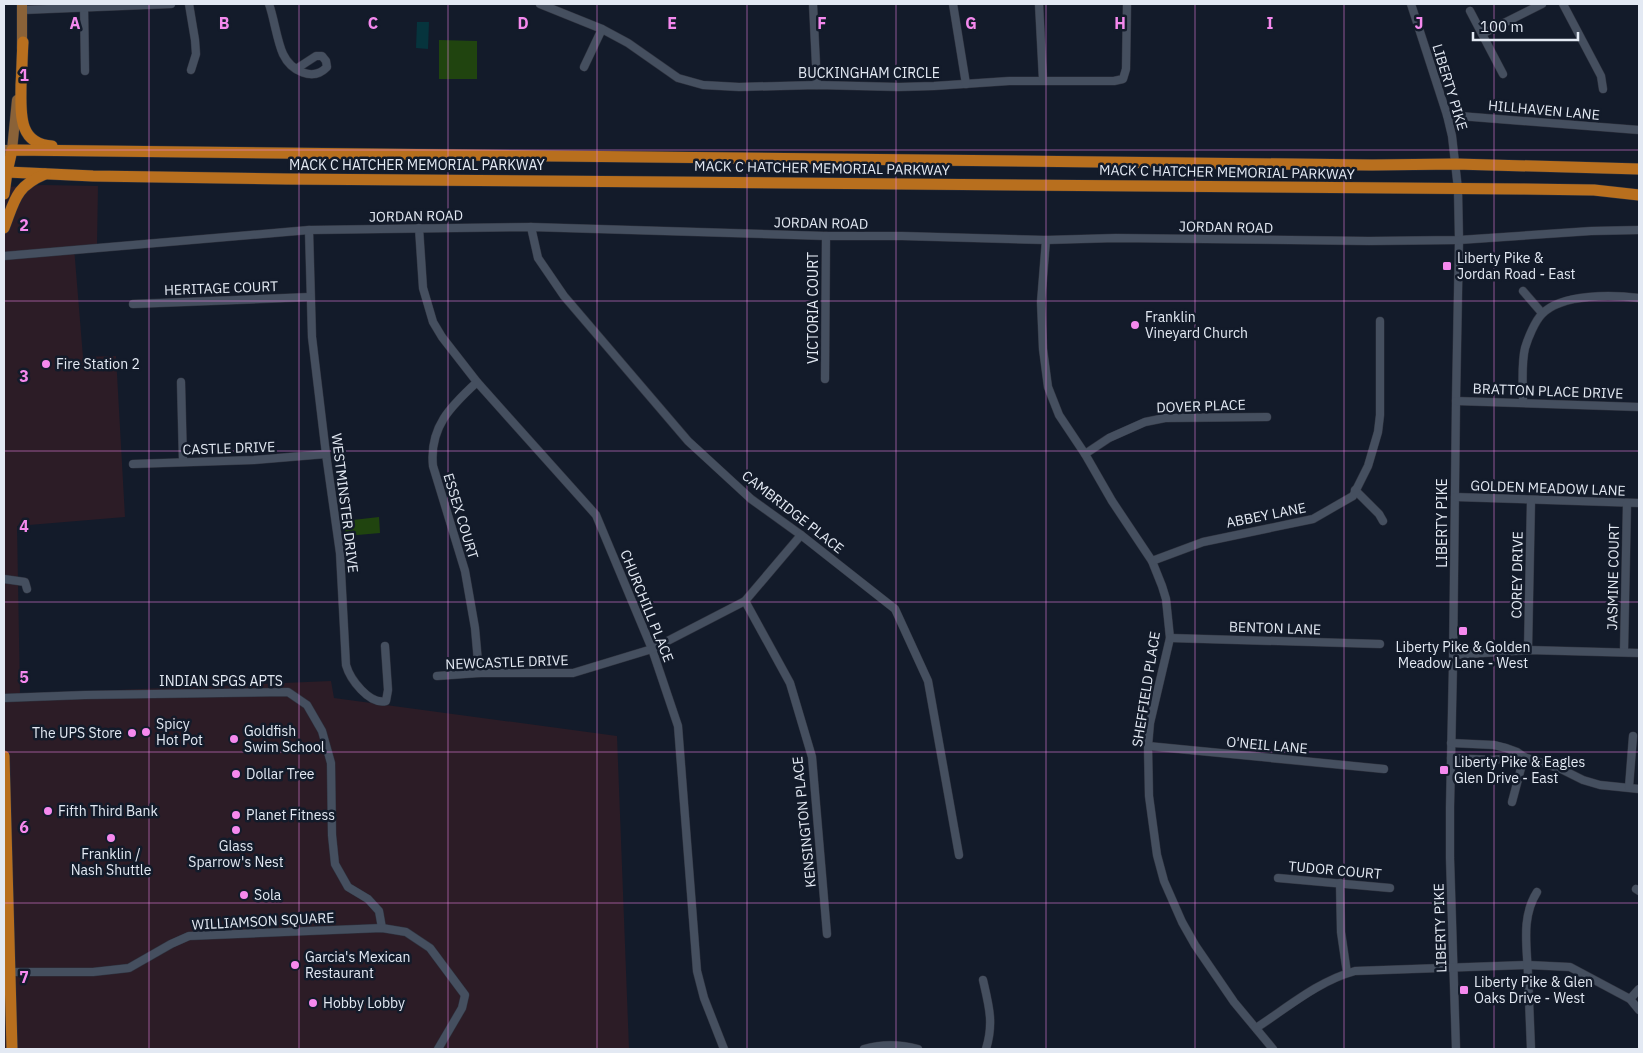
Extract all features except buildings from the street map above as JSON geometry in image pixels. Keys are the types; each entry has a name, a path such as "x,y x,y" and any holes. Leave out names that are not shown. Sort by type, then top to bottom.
{"highway":[{"path":"23,42 21,112 23,126 31,138 44,145 130,146 140,151"},
{"path":"4,194 8,150"},
{"name":"MACK C HATCHER MEMORIAL PARKWAY","path":"8,150 1456,164 1639,168"},
{"name":"MACK C HATCHER MEMORIAL PARKWAY","path":"5,172 287,179 1458,188 1594,190 1639,195"},
{"path":"4,228 18,194 28,182 46,174"},
{"path":"4,756 7,972 12,1049"}],"main road":[{"path":"8,150 23,42 23,7"}],"street":[{"path":"23,7 171,4"},
{"path":"189,4 196,40 196,54 191,70"},
{"path":"270,4 283,54 296,69"},
{"name":"BUCKINGHAM CIRCLE","path":"540,4 560,8 602,29 628,43 678,78 703,85 739,87 817,85 898,87 1009,80 1114,82 1123,79 1126,69 1127,4"},
{"path":"813,4 817,85"},
{"path":"953,4 966,84"},
{"path":"1039,4 1043,80"},
{"name":"LIBERTY PIKE","path":"1410,4 1447,114 1456,164 1458,188 1460,240 1450,858 1456,1049"},
{"path":"1482,34 1542,4"},
{"path":"1563,4 1598,69 1603,89"},
{"path":"84,6 85,72"},
{"path":"1470,11 1503,74"},
{"path":"584,67 602,29"},
{"name":"HILLHAVEN LANE","path":"1447,114 1639,130"},
{"name":"JORDAN ROAD","path":"4,256 309,230 419,228 531,227 826,236 1046,240 1116,238 1369,242 1460,240 1592,231 1639,230"},
{"name":"CAMBRIDGE PLACE","path":"531,227 538,258 564,296 688,441 751,499 801,534 895,609 928,680 959,854"},
{"name":"CHURCHILL PLACE","path":"419,228 423,288 433,322 442,337 477,382 596,515 652,649 678,726 697,971 704,998 724,1049"},
{"name":"WESTMINSTER DRIVE","path":"309,230 312,337 340,553 346,665 348,674 356,684 374,701 380,702 386,701 388,690 386,646"},
{"name":"VICTORIA COURT","path":"825,379 826,236"},
{"name":"SHEFFIELD PLACE","path":"1046,240 1041,302 1043,349 1048,387 1059,415 1085,454 1112,501 1152,561 1166,599 1170,638 1150,723 1148,746 1147,776 1156,855 1164,881 1182,922 1195,945 1234,1002 1273,1049"},
{"path":"1523,291 1542,314"},
{"path":"1523,402 1523,359 1525,347 1542,314 1552,307 1570,300 1603,296 1639,298"},
{"name":"HERITAGE COURT","path":"133,304 310,297"},
{"name":"ABBEY LANE","path":"1152,561 1203,542 1313,519 1352,496 1368,466 1378,432 1380,415 1380,321"},
{"path":"181,382 183,462"},
{"name":"ESSEX COURT","path":"477,382 449,410 444,418 436,435 433,466 465,571 475,628 479,673"},
{"name":"BRATTON PLACE DRIVE","path":"1456,401 1639,407"},
{"name":"DOVER PLACE","path":"1085,454 1109,438 1145,422 1165,418 1268,416"},
{"name":"CASTLE DRIVE","path":"133,464 290,458 326,454"},
{"path":"1355,490 1379,514 1383,521"},
{"name":"GOLDEN MEADOW LANE","path":"1455,497 1639,503"},
{"name":"COREY DRIVE","path":"1528,650 1531,500"},
{"name":"JASMINE COURT","path":"1624,652 1627,503"},
{"name":"NEWCASTLE DRIVE","path":"437,676 479,673 573,673 652,649 745,601 801,534"},
{"path":"4,579 25,582 27,589"},
{"name":"KENSINGTON PLACE","path":"745,601 790,683 812,757 827,934"},
{"name":"BENTON LANE","path":"1170,638 1380,644"},
{"path":"1454,655 1528,650 1639,652"},
{"name":"INDIAN SPGS APTS","path":"4,698 288,692 307,705 322,732 331,763 332,835 335,864 348,886 368,899 379,911 382,928"},
{"path":"1629,788 1633,736"},
{"path":"1451,743 1494,745 1517,752 1524,757 1561,769 1600,785 1639,789"},
{"name":"O'NEIL LANE","path":"1148,746 1384,769"},
{"path":"1451,758 1492,760 1524,757"},
{"path":"1512,802 1524,757"},
{"name":"TUDOR COURT","path":"1278,878 1390,888"},
{"path":"1340,883 1341,932 1347,973"},
{"path":"1531,1049 1525,936 1527,916 1531,902 1537,892"},
{"name":"WILLIAMSON SQUARE","path":"7,972 93,972 129,968 189,936 382,928 406,932 430,948 465,995 462,1008 438,1049"},
{"path":"1256,1028 1319,986 1355,971 1528,965 1570,967 1630,999 1639,1010"},
{"path":"983,980 991,1016 991,1032 986,1049"},
{"path":"1630,999 1639,989"},
{"path":"864,1049 896,1044 918,1049"}],"shaded area":[{"path":"417,22 429,22 428,49 416,48"},
{"path":"43,185 98,186 97,245 74,247 83,357 116,356 125,517 17,526 20,694 331,681 334,698 617,736 629,1049 4,1049 4,187"}],"green space":[{"path":"439,40 477,41 477,79 439,79"},
{"path":"379,517 380,533 346,536 344,521"}],"place":[{"name":"Liberty Pike & Jordan Road - East","path":"1447,266"},
{"name":"Franklin Vineyard Church","path":"1135,325"},
{"name":"Fire Station 2","path":"46,364"},
{"name":"Liberty Pike & Golden Meadow Lane - West","path":"1463,631"},
{"name":"Spicy Hot Pot","path":"146,732"},
{"name":"The UPS Store","path":"132,733"},
{"name":"Goldfish Swim School","path":"234,739"},
{"name":"Liberty Pike & Eagles Glen Drive - East","path":"1444,770"},
{"name":"Dollar Tree","path":"236,774"},
{"name":"Fifth Third Bank","path":"48,811"},
{"name":"Planet Fitness","path":"236,815"},
{"name":"Glass Sparrow's Nest","path":"236,830"},
{"name":"Franklin / Nash Shuttle","path":"111,838"},
{"name":"Sola","path":"244,895"},
{"name":"Garcia's Mexican Restaurant","path":"295,965"},
{"name":"Liberty Pike & Glen Oaks Drive - West","path":"1464,990"},
{"name":"Hobby Lobby","path":"313,1003"}]}
